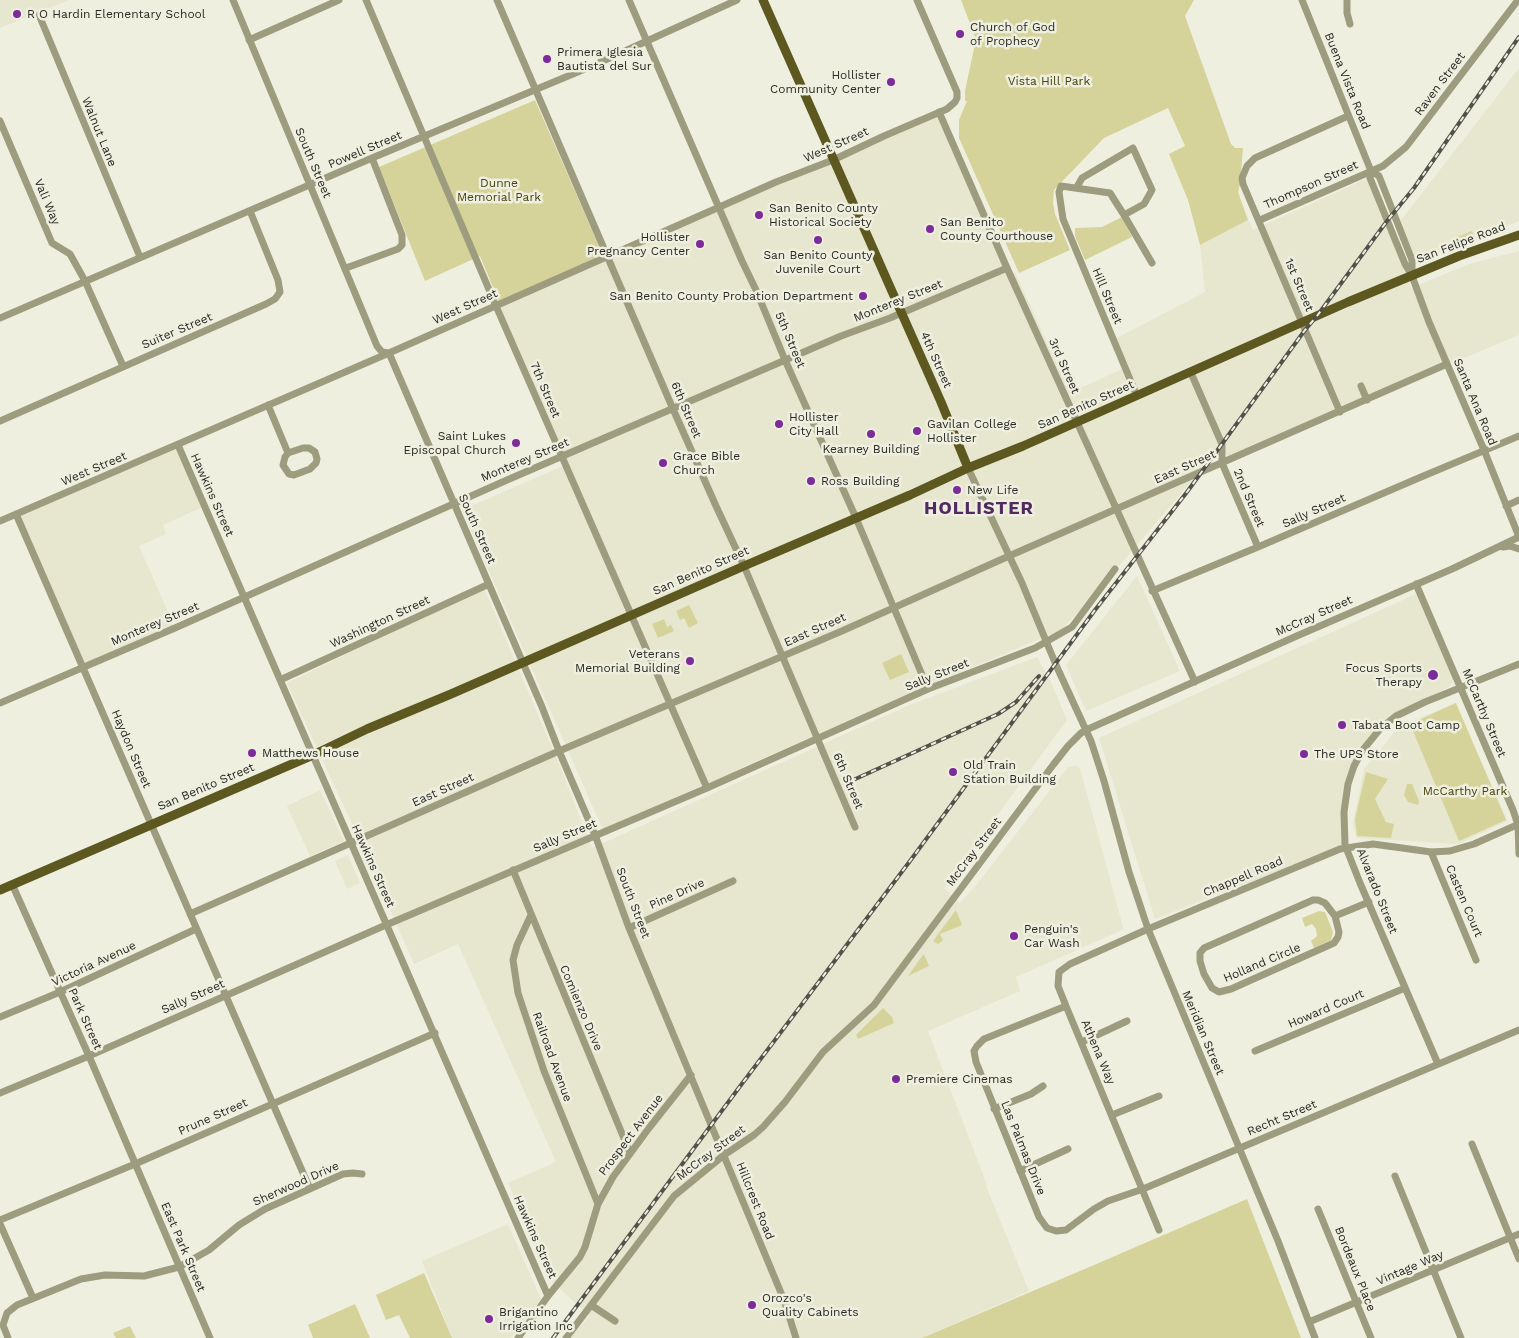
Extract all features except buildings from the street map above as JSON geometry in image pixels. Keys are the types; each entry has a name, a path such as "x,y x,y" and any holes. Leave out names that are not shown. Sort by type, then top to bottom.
{"main road":[{"name":"4th Street","path":"764,0 941,402 968,468"},
{"name":"San Felipe Road","path":"1412,276 1519,234"},
{"name":"San Benito Street","path":"0,890 313,756 367,729 632,616 968,468 1191,373 1348,302 1412,276"}],"street":[{"name":"South Street","path":"233,0 377,346 382,352 389,353 490,584 595,835 629,928 691,1075"},
{"path":"249,40 340,0"},
{"name":"7th Street","path":"366,0 496,306 707,788"},
{"name":"6th Street","path":"497,0 673,410 744,566 855,828"},
{"name":"5th Street","path":"629,0 856,518 928,689"},
{"name":"Powell Street","path":"0,318 372,158 537,90 737,0"},
{"name":"West Street","path":"0,521 389,353 776,182 833,160 939,112 955,102 957,92 917,0"},
{"name":"Buena Vista Road","path":"1302,0 1370,171 1370,178 1405,264 1412,276"},
{"path":"1347,0 1347,13 1350,24"},
{"name":"Raven Street","path":"1370,171 1384,166 1406,147 1518,0"},
{"name":"Walnut Lane","path":"39,14 140,257"},
{"name":"3rd Street","path":"939,112 1152,591 1195,682"},
{"name":"1st Street","path":"1340,412 1242,178 1247,166 1263,153 1348,116"},
{"name":"Vali Way","path":"0,121 52,243 70,254 85,281 123,366"},
{"path":"1124,214 1144,204 1152,190 1133,148 1082,178 1077,187 1110,193 1152,263"},
{"path":"346,268 398,249 403,240 372,158"},
{"name":"Thompson Street","path":"1260,220 1370,171"},
{"name":"Hill Street","path":"1077,187 1061,186 1059,192 1062,220 1137,396"},
{"name":"Suiter Street","path":"0,421 266,304 277,297 280,289 278,280 250,211"},
{"name":"Monterey Street","path":"0,703 841,336 902,313 1007,268"},
{"name":"Santa Ana Road","path":"1412,276 1429,322 1519,537"},
{"name":"East Street","path":"190,914 559,751 783,657 1447,364"},
{"name":"2nd Street","path":"1191,373 1222,444 1222,462 1258,547"},
{"path":"1361,386 1367,400"},
{"path":"268,405 288,453"},
{"name":"Sally Street","path":"1152,591 1519,436"},
{"name":"Hawkins Street","path":"178,445 548,1296"},
{"path":"303,448 310,448 316,454 317,461 310,469 291,475 284,465 285,457 288,453 303,448"},
{"name":"4th Street","path":"968,468 1086,730"},
{"path":"1506,506 1519,500"},
{"name":"Haydon Street","path":"16,514 310,1189"},
{"name":"McCray Street","path":"566,1338 674,1196 724,1155 764,1126 823,1052 874,1005 1053,765 1068,746 1086,730 1519,537"},
{"path":"1495,548 1510,546 1519,549"},
{"name":"Sally Street","path":"0,1093 89,1056 513,870 707,788 928,689 1027,651 1072,627 1115,569"},
{"name":"Washington Street","path":"280,680 490,584"},
{"name":"McCarthy Street","path":"1416,584 1513,810 1518,825 1519,854"},
{"name":"Alvarado Street","path":"1438,1064 1357,876 1347,848 1344,812 1350,776 1362,751 1380,729 1397,715 1460,687 1519,664"},
{"name":"Meridian Street","path":"1086,730 1102,773 1129,872 1148,929 1278,1241 1315,1338"},
{"name":"Chappell Road","path":"1148,929 1340,849 1373,844 1431,852 1460,849 1518,825"},
{"name":"Casten Court","path":"1431,852 1476,960"},
{"name":"Comienzo Drive","path":"513,870 630,1153"},
{"name":"Pine Drive","path":"629,928 733,881"},
{"name":"Park Street","path":"12,884 135,1164"},
{"name":"Holland Circle","path":"1313,900 1326,903 1335,916 1339,934 1337,940 1328,947 1222,992 1214,990 1208,982 1200,956 1201,950 1210,944 1313,900"},
{"path":"1335,916 1369,902"},
{"name":"Railroad Avenue","path":"530,915 517,945 514,960 518,993 544,1071 598,1204"},
{"name":"Victoria Avenue","path":"0,1017 60,992 196,929"},
{"name":"Athena Way","path":"1148,929 1070,964 1060,972 1058,986 1159,1230"},
{"name":"Howard Court","path":"1255,1051 1405,988"},
{"name":"Las Palmas Drive","path":"1056,1231 1048,1228 1039,1217 994,1109 976,1062 974,1051 977,1046 989,1037 1066,1006"},
{"path":"1082,1042 1127,1021"},
{"name":"Recht Street","path":"1056,1231 1062,1231 1071,1227 1094,1208 1104,1203 1143,1189 1519,1030"},
{"name":"Prune Street","path":"0,1220 135,1164 435,1033"},
{"name":"Hillcrest Road","path":"691,1075 784,1300 796,1338"},
{"name":"Prospect Avenue","path":"518,1338 548,1296 580,1257 585,1247 598,1204 612,1177 691,1075"},
{"path":"994,1109 1031,1094 1043,1086"},
{"path":"1112,1116 1159,1096"},
{"path":"1472,1144 1519,1259"},
{"path":"1020,1171 1068,1149"},
{"name":"East Park Street","path":"135,1164 210,1338"},
{"name":"Sherwood Drive","path":"8,1338 2,1325 7,1314 17,1306 33,1298 81,1279 105,1275 144,1276 179,1267 209,1250 253,1216 273,1205 343,1174 362,1174"},
{"path":"1395,1176 1461,1338"},
{"name":"Bordeaux Place","path":"1318,1209 1371,1338"},
{"path":"0,1224 33,1298"},
{"name":"Vintage Way","path":"1309,1322 1519,1234"},
{"path":"591,1305 614,1321"}],"shaded area":[{"name":"R O Hardin Elementary School","path":"0,0 69,0 0,28"},
{"path":"1519,68 1519,221 1414,265 1398,224"},
{"path":"939,112 1011,274 1015,272 1070,393 1124,368 1113,340 1205,292 1200,245 1248,220 1253,230 1368,178 1411,288 1469,264 1519,251 1519,335 1228,457 1222,446 1088,602 1061,630 897,699 743,767 707,788 705,784 603,830 462,510 565,465 496,306"},
{"path":"178,445 205,506 163,525 166,534 139,546 175,628 83,667 16,514"},
{"path":"1137,576 1180,671 1086,711 1066,665"},
{"path":"484,588 559,764 592,848 907,706 1037,657 1050,680 1067,720 944,888 960,903 1068,767 1076,766 1080,768 1123,927 1122,930 1016,977 1020,991 928,1031 986,1186 1029,1291 922,1338 569,1338 590,1316 551,1281 508,1183 556,1162 458,944 414,964 287,683"},
{"path":"1416,594 1454,678 1451,685 1380,729 1348,776 1345,845 1155,919 1099,738"},
{"path":"1455,703 1508,821 1458,844 1356,838 1353,822 1364,769 1399,727"},
{"path":"320,790 344,841 310,856 287,806"},
{"path":"348,855 360,883 347,889 335,861"},
{"path":"508,1224 541,1299 511,1338 452,1338 422,1261"}],"green space":[{"name":"Vista Hill Park","path":"961,0 1194,0 1185,16 1231,144 1235,148 1243,148 1238,192 1248,220 1200,245 1188,200 1169,154 1185,146 1168,108 1104,138 1054,190 1053,203 1055,214 1070,250 1019,273 959,138 959,120 967,101 965,101 965,91 976,39"},
{"name":"Dunne Memorial Park","path":"535,100 603,255 499,302 480,256 425,281 379,167"},
{"path":"1122,217 1132,237 1085,260 1075,236 1075,228 1102,227"},
{"path":"1472,231 1474,237 1456,244 1453,239"},
{"path":"689,605 698,623 689,628 684,618 680,620 676,611"},
{"path":"664,619 667,627 671,625 674,631 658,638 652,624"},
{"path":"901,654 909,672 890,680 882,663"},
{"name":"McCarthy Park","path":"1456,703 1506,820 1459,841 1410,724"},
{"path":"1366,772 1388,779 1375,799 1386,822 1394,824 1391,838 1357,836 1355,819"},
{"path":"1407,784 1412,784 1419,801 1418,805 1408,802 1404,795"},
{"path":"956,910 962,925 940,934 943,940 938,944 933,941"},
{"path":"1319,911 1325,912 1333,932 1331,940 1314,948 1311,941 1317,936 1316,929 1312,924 1305,927 1302,918"},
{"path":"924,954 929,966 908,976 922,956"},
{"path":"883,1008 892,1017 894,1023 858,1039 856,1035"},
{"path":"1247,1199 1301,1338 922,1338 1087,1268"},
{"path":"424,1273 452,1338 410,1338 399,1315 386,1320 376,1295"},
{"path":"355,1304 370,1338 313,1338 308,1325"},
{"path":"130,1326 136,1338 116,1338 113,1333"}],"railway":[{"path":"553,1338 910,861 1095,610 1187,492 1305,330 1414,188 1519,37"},
{"path":"851,781 998,714 1016,702 1039,676"}],"place":[{"name":"R O Hardin Elementary School","path":"17,14"},
{"name":"Church of God of Prophecy","path":"960,34"},
{"name":"Primera Iglesia Bautista del Sur","path":"547,59"},
{"name":"Hollister Community Center","path":"891,82"},
{"name":"San Benito County Historical Society","path":"759,215"},
{"name":"San Benito County Courthouse","path":"930,229"},
{"name":"San Benito County Juvenile Court","path":"818,240"},
{"name":"Hollister Pregnancy Center","path":"700,244"},
{"name":"San Benito County Probation Department","path":"863,296"},
{"name":"Hollister City Hall","path":"779,424"},
{"name":"Gavilan College Hollister","path":"917,431"},
{"name":"Kearney Building","path":"871,434"},
{"name":"Saint Lukes Episcopal Church","path":"516,443"},
{"name":"Grace Bible Church","path":"663,463"},
{"name":"Ross Building","path":"811,481"},
{"name":"New Life","path":"957,490"},
{"name":"Veterans Memorial Building","path":"690,661"},
{"name":"Focus Sports Therapy","path":"1433,675"},
{"name":"Tabata Boot Camp","path":"1342,725"},
{"name":"Matthews House","path":"252,753"},
{"name":"The UPS Store","path":"1304,754"},
{"name":"Old Train Station Building","path":"953,772"},
{"name":"Penguin's Car Wash","path":"1014,936"},
{"name":"Premiere Cinemas","path":"896,1079"},
{"name":"Orozco's Quality Cabinets","path":"752,1305"},
{"name":"Brigantino Irrigation Inc","path":"489,1319"}],"district":[{"name":"HOLLISTER","path":"979,509"}]}
